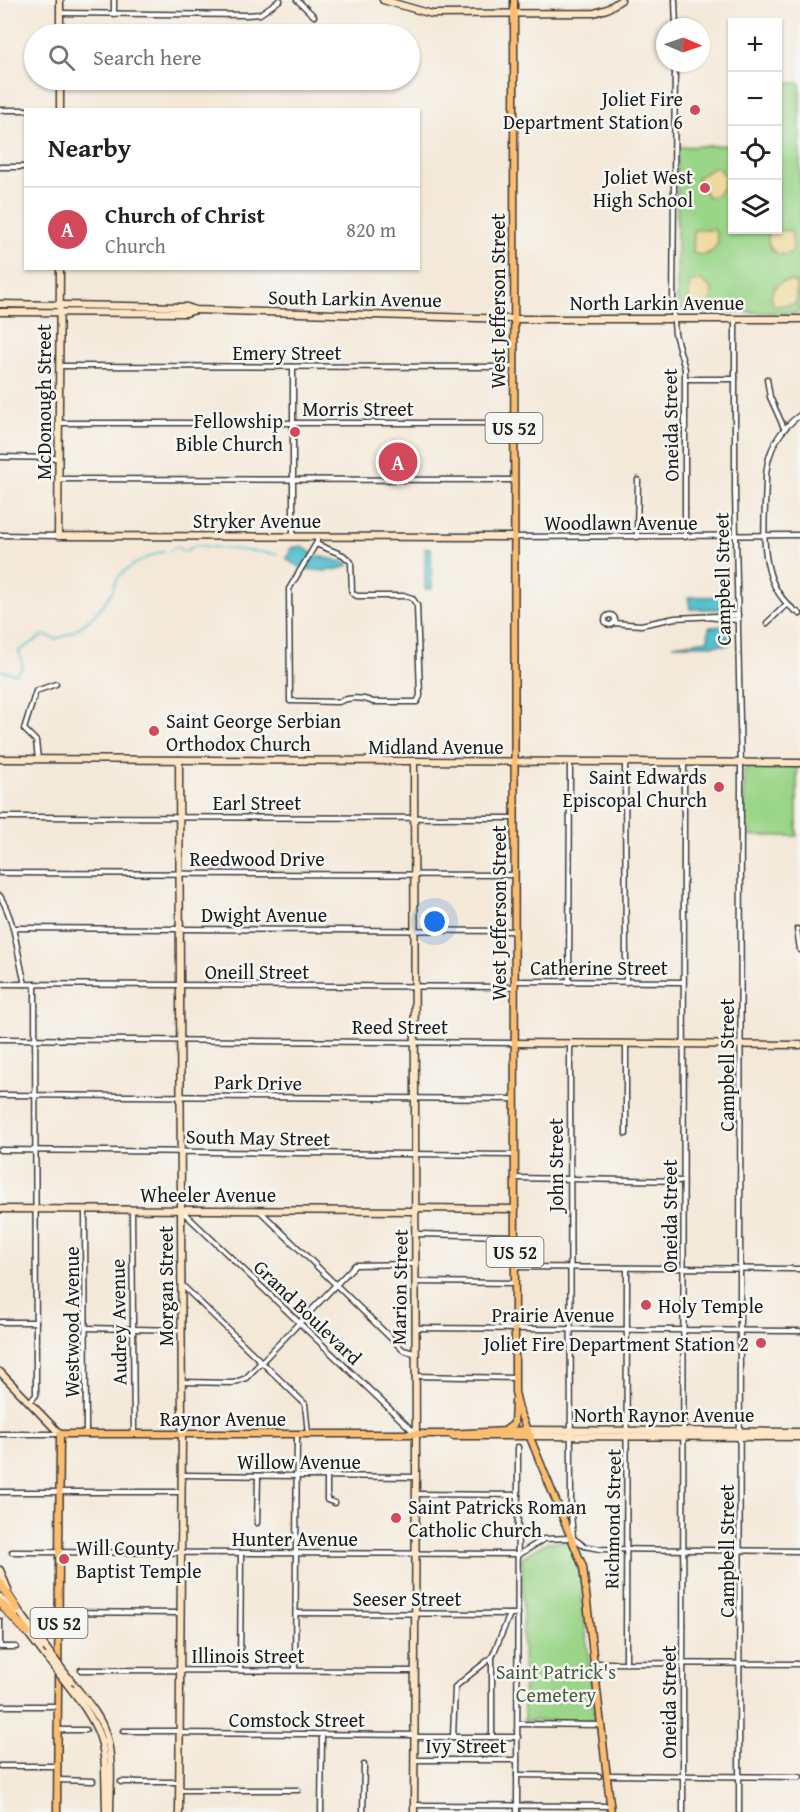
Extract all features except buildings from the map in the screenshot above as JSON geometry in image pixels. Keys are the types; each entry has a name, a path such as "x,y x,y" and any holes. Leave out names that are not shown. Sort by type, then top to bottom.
{"highway":[{"path":"0,1583 17,1609"},
{"path":"0,1603 27,1632"}],"main road":[{"name":"West Jefferson Street","path":"514,0 515,1392 529,1433 584,1568 612,1810"},
{"name":"US 52","path":"506,1430 514,1424 515,1392"},
{"name":"Raynor Avenue","path":"446,1434 506,1430 529,1433"},
{"name":"Raynor Avenue","path":"60,1434 529,1433"},
{"name":"US 52","path":"57,1812 60,1434"}],"street":[{"path":"60,0 60,24"},
{"path":"114,0 114,14"},
{"path":"60,13 247,15 260,14 280,0"},
{"path":"297,0 314,16"},
{"path":"383,0 413,10 441,14 594,13 608,9 621,0"},
{"path":"413,0 413,10"},
{"path":"675,0 676,18"},
{"name":"Oneida Street","path":"675,72 674,318 686,379 685,537"},
{"path":"60,90 60,108"},
{"path":"0,110 24,110"},
{"path":"0,167 24,167"},
{"name":"McDonough Street","path":"58,536 60,270"},
{"name":"South Larkin Avenue","path":"0,304 187,307 195,310 514,319"},
{"name":"South Larkin Avenue","path":"0,312 186,314 195,310"},
{"name":"Campbell Street","path":"735,318 736,535 741,763 740,1812"},
{"name":"North Larkin Avenue","path":"514,319 800,319"},
{"name":"Emery Street","path":"59,366 514,367"},
{"path":"293,367 293,537"},
{"path":"686,379 735,379"},
{"path":"767,379 770,397 784,428"},
{"path":"800,415 784,428 775,440 767,462 766,534 766,555 771,579 787,604 800,614"},
{"name":"Morris Street","path":"59,423 514,423"},
{"path":"0,457 59,458"},
{"path":"59,479 514,480"},
{"path":"637,537 638,480"},
{"name":"Stryker Avenue","path":"0,535 293,537 317,541 514,537"},
{"name":"Woodlawn Avenue","path":"514,537 800,535"},
{"path":"317,541 351,562 352,593 357,596 406,596 412,598 417,605 420,696 417,702 373,702 366,699 344,699 339,702 290,701 289,589 317,541"},
{"path":"767,623 787,604"},
{"path":"613,624 647,625 675,618 738,617"},
{"path":"38,759 36,741 24,729 36,691 56,684"},
{"name":"Midland Avenue","path":"0,759 800,763"},
{"name":"Morgan Street","path":"179,760 182,1330 180,1812"},
{"name":"Marion Street","path":"414,762 416,1042 414,1808"},
{"path":"569,982 570,763"},
{"path":"625,763 627,982"},
{"name":"Oneida Street","path":"683,1812 684,763"},
{"name":"Earl Street","path":"0,817 514,818"},
{"name":"Reedwood Drive","path":"0,873 514,875"},
{"path":"0,896 14,928 15,948 25,984"},
{"name":"Dwight Avenue","path":"14,928 515,931"},
{"path":"797,929 800,950"},
{"name":"Catherine Street","path":"515,984 683,982"},
{"name":"Oneill Street","path":"0,984 414,987 515,984"},
{"path":"30,1402 36,1395 35,984"},
{"name":"Reed Street","path":"0,1039 800,1045"},
{"name":"John Street","path":"570,1044 569,1179 573,1538"},
{"path":"626,1044 626,1134"},
{"name":"Park Drive","path":"0,1095 515,1099"},
{"name":"South May Street","path":"0,1150 515,1155"},
{"path":"515,1178 683,1181"},
{"name":"Wheeler Avenue","path":"0,1209 260,1211 515,1209"},
{"name":"Westwood Avenue","path":"85,1209 86,1434"},
{"name":"Audrey Avenue","path":"132,1210 134,1434"},
{"name":"Grand Boulevard","path":"181,1210 416,1434"},
{"path":"260,1211 403,1350 414,1353"},
{"path":"416,1234 515,1236"},
{"path":"182,1382 240,1382 335,1285 359,1264 416,1264"},
{"path":"515,1267 800,1269"},
{"name":"Richmond Street","path":"626,1663 627,1268"},
{"path":"416,1282 515,1283"},
{"path":"181,1285 305,1404 308,1434"},
{"path":"0,1322 36,1322"},
{"path":"86,1328 182,1330"},
{"name":"Prairie Avenue","path":"414,1328 800,1331"},
{"path":"0,1372 60,1434"},
{"path":"414,1376 515,1378"},
{"name":"North Raynor Avenue","path":"529,1433 800,1432"},
{"name":"Raynor Avenue","path":"0,1434 60,1434"},
{"path":"295,1670 297,1434"},
{"name":"North Raynor Avenue","path":"742,1434 800,1437"},
{"path":"517,1812 518,1447"},
{"name":"Willow Avenue","path":"182,1475 416,1476"},
{"path":"257,1523 258,1476"},
{"path":"327,1476 327,1500 334,1503"},
{"path":"0,1492 182,1492"},
{"path":"416,1494 518,1495"},
{"path":"518,1554 524,1553 544,1539 573,1538 592,1548 800,1551"},
{"name":"Hunter Avenue","path":"12,1552 518,1554"},
{"path":"240,1670 241,1553"},
{"path":"0,1570 17,1609 99,1719 105,1731 115,1812"},
{"path":"0,1597 97,1726 102,1738 108,1812"},
{"path":"59,1612 181,1613"},
{"name":"Seeser Street","path":"296,1613 518,1614"},
{"path":"492,1737 492,1657 510,1614"},
{"path":"0,1621 0,1647 15,1647"},
{"path":"453,1737 455,1687 492,1657"},
{"path":"594,1663 800,1664"},
{"name":"Illinois Street","path":"81,1670 414,1671"},
{"path":"0,1706 58,1707"},
{"path":"518,1724 602,1725"},
{"path":"58,1730 86,1730"},
{"name":"Comstock Street","path":"123,1731 518,1737"},
{"path":"321,1812 322,1735"},
{"path":"108,1812 110,1757"},
{"name":"Ivy Street","path":"414,1760 518,1760"},
{"path":"363,1812 364,1765"},
{"path":"0,1766 58,1766"},
{"path":"518,1775 599,1776"},
{"path":"607,1776 800,1777"},
{"path":"101,1812 105,1778"},
{"path":"58,1780 93,1781"},
{"path":"121,1782 180,1782"},
{"path":"180,1790 298,1790"},
{"path":"414,1808 518,1805 612,1810"}],"green space":[{"name":"Joliet West High School","path":"782,83 800,83 800,313 682,311 677,300 677,147 728,145 728,234 782,234"},
{"path":"748,766 797,766 797,836 743,836 744,771"},
{"name":"Saint Patrick's Cemetery","path":"569,1541 579,1568 595,1718 593,1721 524,1721 522,1557 547,1542"}],"sand":[{"path":"716,166 724,175 724,183 719,193 708,197 697,178"},
{"path":"694,230 715,230 718,242 711,252 705,255 693,253"},
{"path":"792,231 793,252 781,255 771,248 768,242 769,234"},
{"path":"701,280 712,289 711,305 689,304 689,283"},
{"path":"790,281 796,283 796,304 774,306 771,297 776,285"}],"water":[{"path":"302,546 314,555 348,563 348,566 324,571 293,564 287,559 291,548"},
{"path":"425,548 431,548 432,589 425,589"},
{"path":"729,596 728,609 690,609 688,597"},
{"path":"729,626 729,645 673,645 708,640 709,627"}],"waterway":[{"path":"170,551 176,546 184,552 195,545 277,554"},
{"path":"0,670 16,674 23,667 19,651 44,635 56,639 81,627 101,608 121,574 139,562 165,551"}],"place":[{"name":"Joliet Fire Department Station 6","path":"695,110"},
{"name":"Joliet West High School","path":"705,188"},
{"name":"Fellowship Bible Church","path":"295,432"},
{"name":"Church of Christ","path":"398,462"},
{"name":"Saint George Serbian Orthodox Church","path":"154,731"},
{"name":"Saint Edwards Episcopal Church","path":"719,787"},
{"name":"Holy Temple","path":"646,1305"},
{"name":"Joliet Fire Department Station 2","path":"761,1343"},
{"name":"Saint Patricks Roman Catholic Church","path":"396,1518"},
{"name":"Will County Baptist Temple","path":"64,1559"}]}
